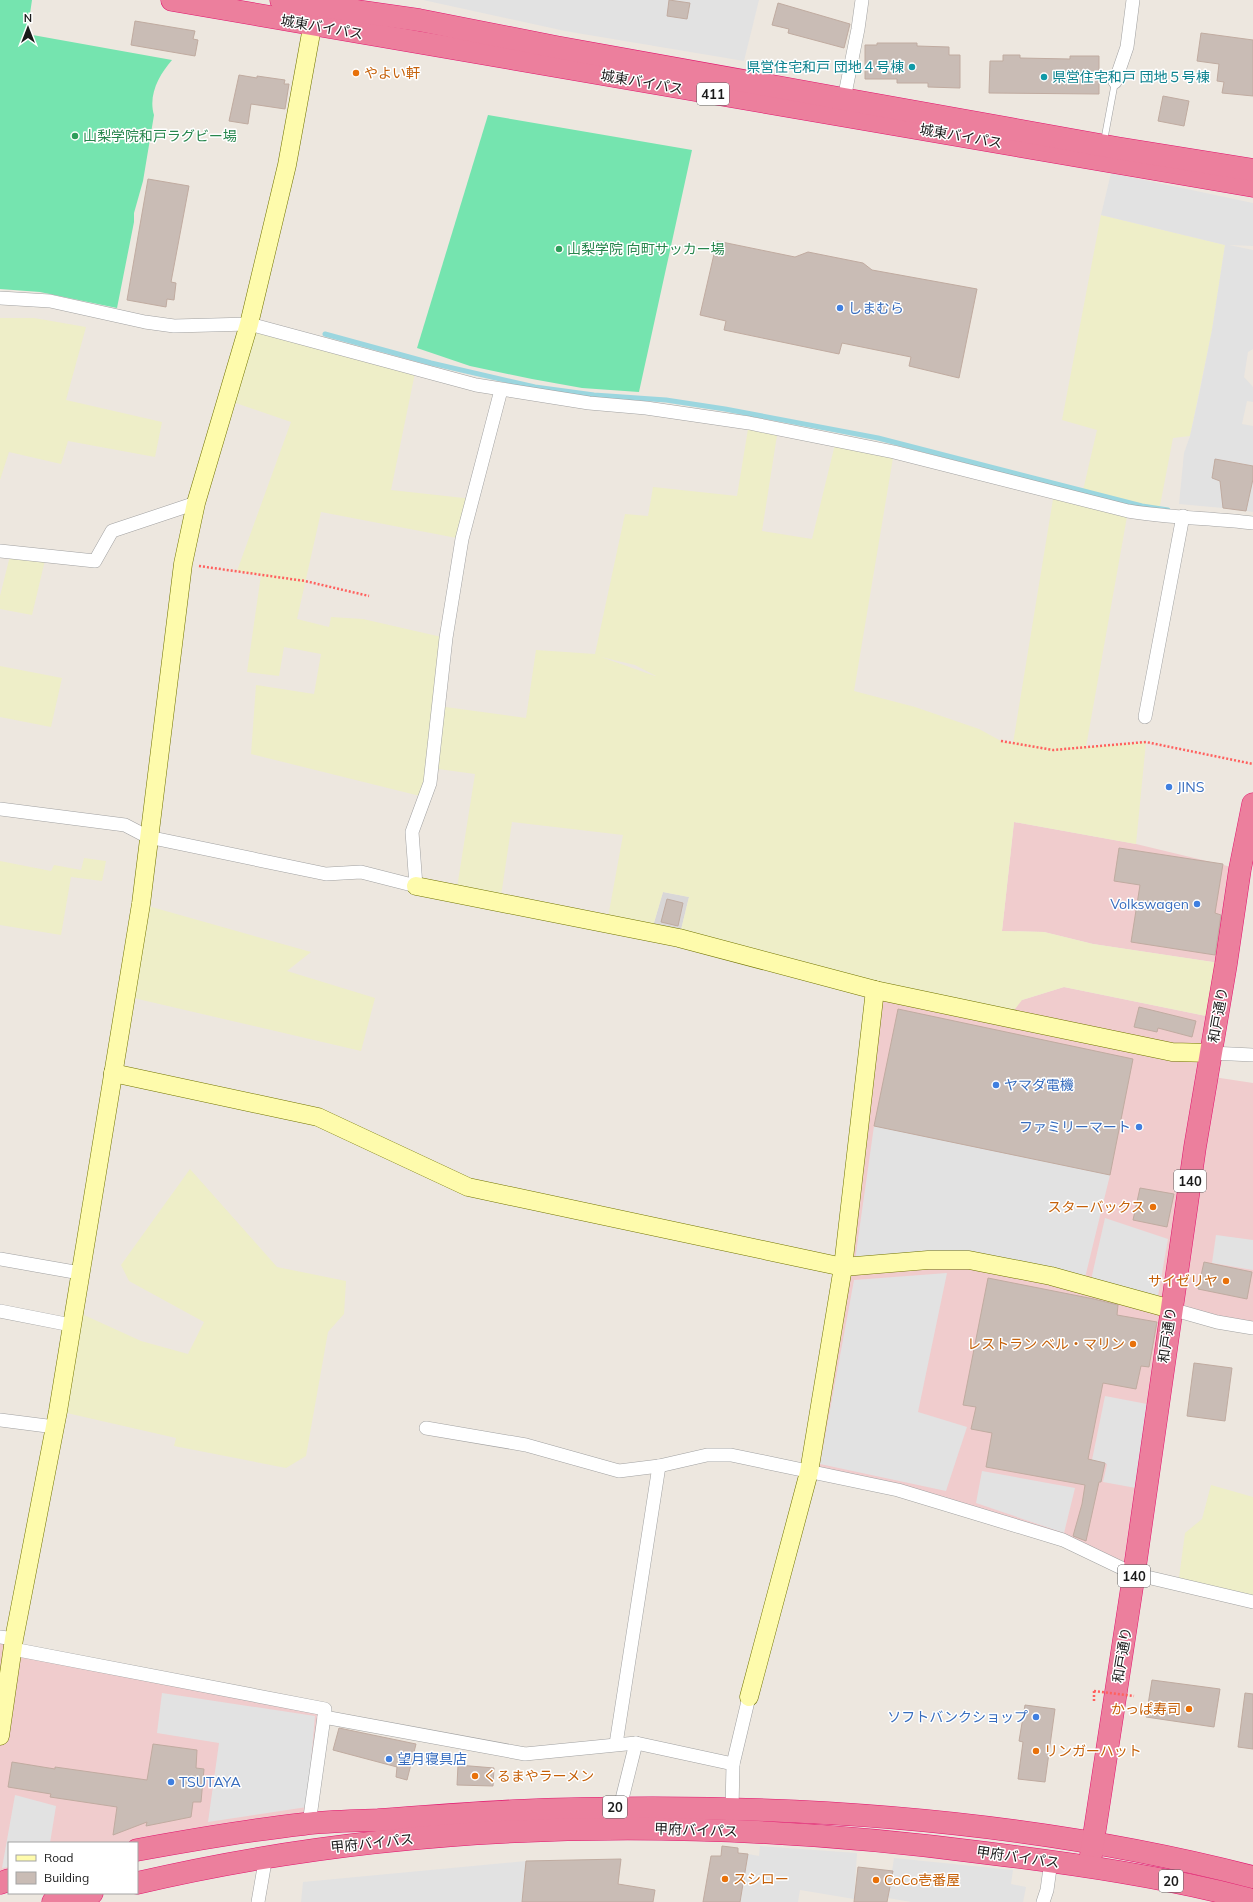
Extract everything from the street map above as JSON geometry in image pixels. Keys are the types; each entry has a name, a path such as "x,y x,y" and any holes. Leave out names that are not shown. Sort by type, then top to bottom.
{"highway":[{"name":"城東バイパス","path":"172,0 315,10 419,20 556,47 844,99 1253,170"},
{"name":"城東バイパス","path":"282,0 315,10 1253,186"},
{"name":"和戸通り","path":"1089,1866 1134,1574 1171,1309 1240,868 1253,804"},
{"name":"甲府バイパス","path":"138,1850 309,1824 462,1813 620,1807 732,1809 848,1814 963,1825 1093,1842 1213,1867 1253,1877"},
{"name":"甲府バイパス","path":"138,1882 266,1856 428,1837 583,1829 644,1828 803,1834 930,1846 1089,1866 1208,1888 1253,1900"},
{"path":"53,1902 88,1894"}],"street":[{"path":"844,99 858,29 862,0"},
{"path":"1115,82 1127,46 1133,0"},
{"path":"0,1736 9,1642 55,1427 141,904 148,837 183,564 196,503 249,324 287,165 315,10"},
{"path":"0,298 50,301 145,322 174,326 249,324 501,390 589,403 646,408 734,420 894,452 1128,511 1158,516 1183,516 1253,524"},
{"path":"416,886 412,832 430,783 446,638 462,539 501,390"},
{"path":"0,551 95,561 112,531 196,503"},
{"path":"1145,717 1183,516"},
{"path":"0,809 125,825 148,837 326,874 360,872 416,886 679,938 875,990 1172,1052 1253,1055"},
{"path":"732,1809 733,1764 749,1697 809,1472 843,1267 875,990"},
{"path":"113,1073 318,1117 468,1187 843,1267 928,1260 970,1260 1050,1276 1217,1322 1253,1328"},
{"path":"0,1259 80,1273"},
{"path":"0,1311 71,1325"},
{"path":"0,1420 55,1427"},
{"path":"426,1428 526,1445 619,1471 659,1466 706,1455 731,1455 898,1490 1062,1540 1134,1574 1253,1602"},
{"path":"616,1744 659,1466"},
{"path":"9,1642 325,1709 309,1824"},
{"path":"324,1717 525,1754 636,1743 733,1764"},
{"path":"620,1807 636,1743"},
{"path":"258,1902 266,1856"},
{"path":"1044,1902 1051,1861"}],"lane":[{"path":"1103,145 1115,82"}],"path":[{"path":"183,564 305,581 368,596"},
{"path":"1001,741 1053,750 1146,742 1253,764"},
{"path":"1094,1691 1134,1696"}],"shaded area":[{"path":"423,0 759,0 744,61 565,31"},
{"path":"1111,173 1253,203 1253,246 1229,245 1253,250 1253,349 1248,352 1244,377 1253,387 1253,402 1247,401 1242,424 1253,426 1253,466 1215,459 1212,478 1220,481 1223,508 1179,504 1184,453 1190,436 1212,330 1225,245 1101,215"},
{"path":"1253,479 1253,512 1246,511"},
{"path":"1014,822 1136,844 1240,869 1226,964 1093,944 1044,932 1002,931"},
{"path":"663,892 689,897 679,938 651,933"},
{"path":"1064,987 1216,1018 1207,1076 1253,1083 1253,1325 1171,1309 1134,1574 1062,1540 809,1472 875,990 1022,1000"},
{"path":"874,1126 1110,1175 1083,1286 969,1260 854,1267"},
{"path":"1105,1218 1168,1239 1158,1296 1091,1280"},
{"path":"1216,1235 1253,1240 1253,1270 1212,1263"},
{"path":"947,1273 918,1412 967,1427 946,1491 820,1464 854,1280"},
{"path":"1105,1396 1147,1404 1136,1488 1103,1482 1107,1464 1092,1460"},
{"path":"982,1471 1075,1488 1064,1533 976,1503"},
{"path":"0,1637 13,1649 325,1709 308,1823 138,1843 8,1842 8,1880 0,1883"},
{"path":"162,1693 315,1716 307,1807 208,1822 219,1743 157,1733"},
{"path":"15,1795 56,1806 50,1842 8,1842 8,1867 2,1868"},
{"path":"760,1846 857,1853 854,1899 800,1890 798,1902 740,1902 748,1854 759,1856"},
{"path":"894,1858 1013,1870 1011,1884 1026,1887 1023,1902 911,1902 888,1898"},
{"path":"526,1861 522,1902 301,1902 303,1882"}],"green space":[{"name":"山梨学院和戸ラグビー場","path":"0,0 32,0 27,34 172,60 159,79 152,100 154,115 143,181 134,213 134,222 117,308 40,292 0,289"},
{"name":"山梨学院 向町サッカー場","path":"488,115 692,150 639,392 582,388 532,379 470,366 417,348"},
{"path":"1101,215 1225,245 1212,330 1190,436 1173,438 1158,516 1128,511 1086,747 1146,742 1136,844 1014,822 1002,931 1044,932 1093,944 1226,964 1216,1018 1064,987 1022,1000 1008,1018 679,938 689,897 663,892 651,933 607,923 623,835 512,822 500,903 456,894 475,774 431,768 424,797 251,754 256,685 314,694 321,654 284,647 279,676 247,672 261,575 237,571 291,422 227,400 249,324 416,368 391,490 473,499 462,539 321,512 297,619 329,627 331,617 363,619 446,638 438,706 526,718 536,650 595,654 625,514 648,516 653,487 737,496 749,423 778,429 762,531 812,539 836,440 894,452 854,691 915,707 979,729 1001,741 1013,743 1054,493 1081,499 1097,430 1062,420","holes":["601,657 635,665 656,676"]},
{"path":"0,318 34,318 86,327 66,400 162,422 155,457 68,441 61,464 9,452 0,480"},
{"path":"11,552 46,556 32,615 0,609 0,596"},
{"path":"0,666 62,678 51,727 0,717"},
{"path":"84,858 106,861 102,881 71,877 61,935 0,925 0,861 51,871 54,865 81,870"},
{"path":"141,904 311,952 287,971 375,998 361,1051 125,996"},
{"path":"190,1169 277,1267 346,1281 344,1314 328,1332 306,1456 286,1468 174,1446 176,1438 58,1411 73,1310 141,1341 188,1354 204,1322 129,1281 121,1265"},
{"path":"1211,1485 1253,1497 1253,1602 1178,1585 1185,1533 1202,1519"}],"building":[{"path":"669,0 690,3 687,19 667,16"},
{"path":"778,3 850,24 844,48 788,33 789,29 772,25"},
{"path":"135,21 195,31 193,39 198,40 195,56 131,45"},
{"path":"1201,33 1253,40 1253,96 1222,93 1224,82 1217,81 1219,64 1197,61"},
{"name":"県営住宅和戸 団地４号棟","path":"877,43 917,43 917,46 949,47 949,55 960,55 960,88 928,87 928,83 897,83 897,79 865,79 865,45 877,45"},
{"name":"県営住宅和戸 団地５号棟","path":"1003,55 1020,55 1020,58 1070,59 1070,56 1099,56 1099,94 989,93 990,61 1003,61"},
{"path":"239,75 285,80 284,84 289,84 285,109 251,104 248,124 229,121"},
{"path":"1163,96 1189,101 1184,126 1158,121"},
{"path":"148,179 189,186 171,282 176,283 174,300 167,299 166,307 127,300"},
{"path":"717,241 795,257 808,252 863,263 872,270 977,289 959,378 909,366 911,357 842,343 839,354 724,330 726,321 700,315"},
{"path":"1215,459 1253,466 1253,479 1246,511 1223,508 1220,481 1212,478"},
{"name":"Volkswagen","path":"1119,848 1223,864 1215,913 1221,915 1215,955 1131,942 1140,885 1114,881"},
{"path":"667,899 683,903 678,926 661,922"},
{"path":"1139,1007 1196,1021 1192,1037 1158,1028 1157,1032 1134,1027"},
{"path":"898,1009 1133,1059 1110,1175 874,1126"},
{"name":"スターバックス","path":"1140,1188 1174,1194 1167,1227 1133,1220"},
{"path":"1204,1262 1252,1272 1247,1299 1198,1289"},
{"path":"988,1278 1118,1305 1117,1315 1157,1322 1149,1367 1141,1366 1136,1389 1103,1383 1088,1459 1105,1463 1101,1482 1099,1482 1086,1541 1073,1536 1082,1504 1085,1485 986,1467 992,1433 971,1429 976,1407 963,1405"},
{"path":"1194,1363 1232,1368 1225,1421 1187,1416"},
{"path":"1152,1680 1220,1689 1214,1727 1146,1717"},
{"path":"1245,1693 1253,1694 1253,1749 1238,1747"},
{"path":"1025,1705 1055,1709 1045,1782 1018,1779 1023,1742 1019,1741"},
{"name":"望月寝具店","path":"339,1728 416,1744 407,1780 396,1777 397,1767 333,1750"},
{"path":"153,1744 197,1750 196,1768 204,1769 201,1802 193,1802 191,1817 146,1826 147,1822 113,1835 117,1807 50,1797 51,1794 8,1787 12,1762 55,1769 55,1767 147,1780"},
{"name":"くるまやラーメン","path":"458,1765 494,1768 493,1786 457,1785"},
{"name":"スシロー","path":"722,1846 738,1848 738,1853 748,1854 740,1902 703,1902 711,1856 721,1856"},
{"path":"621,1859 618,1884 655,1890 653,1902 522,1902 526,1861"},
{"path":"858,1867 893,1871 887,1902 854,1902"}],"waterway":[{"path":"325,334 431,363 535,387 594,395 666,400 725,409 878,438 1142,506 1168,510"}],"place":[{"name":"県営住宅和戸 団地４号棟","path":"912,67"},
{"name":"やよい軒","path":"356,73"},
{"name":"県営住宅和戸 団地５号棟","path":"1044,77"},
{"name":"山梨学院和戸ラグビー場","path":"75,136"},
{"name":"山梨学院 向町サッカー場","path":"559,249"},
{"name":"しまむら","path":"840,308"},
{"name":"JINS","path":"1169,787"},
{"name":"Volkswagen","path":"1197,904"},
{"name":"ヤマダ電機","path":"996,1085"},
{"name":"ファミリーマート","path":"1139,1127"},
{"name":"スターバックス","path":"1153,1207"},
{"name":"サイゼリヤ","path":"1226,1281"},
{"name":"レストラン ベル・マリン","path":"1133,1344"},
{"name":"かっぱ寿司","path":"1189,1709"},
{"name":"ソフトバンクショップ","path":"1036,1717"},
{"name":"リンガーハット","path":"1036,1751"},
{"name":"望月寝具店","path":"389,1759"},
{"name":"くるまやラーメン","path":"475,1776"},
{"name":"TSUTAYA","path":"171,1782"},
{"name":"スシロー","path":"725,1879"},
{"name":"CoCo壱番屋","path":"876,1880"}]}
